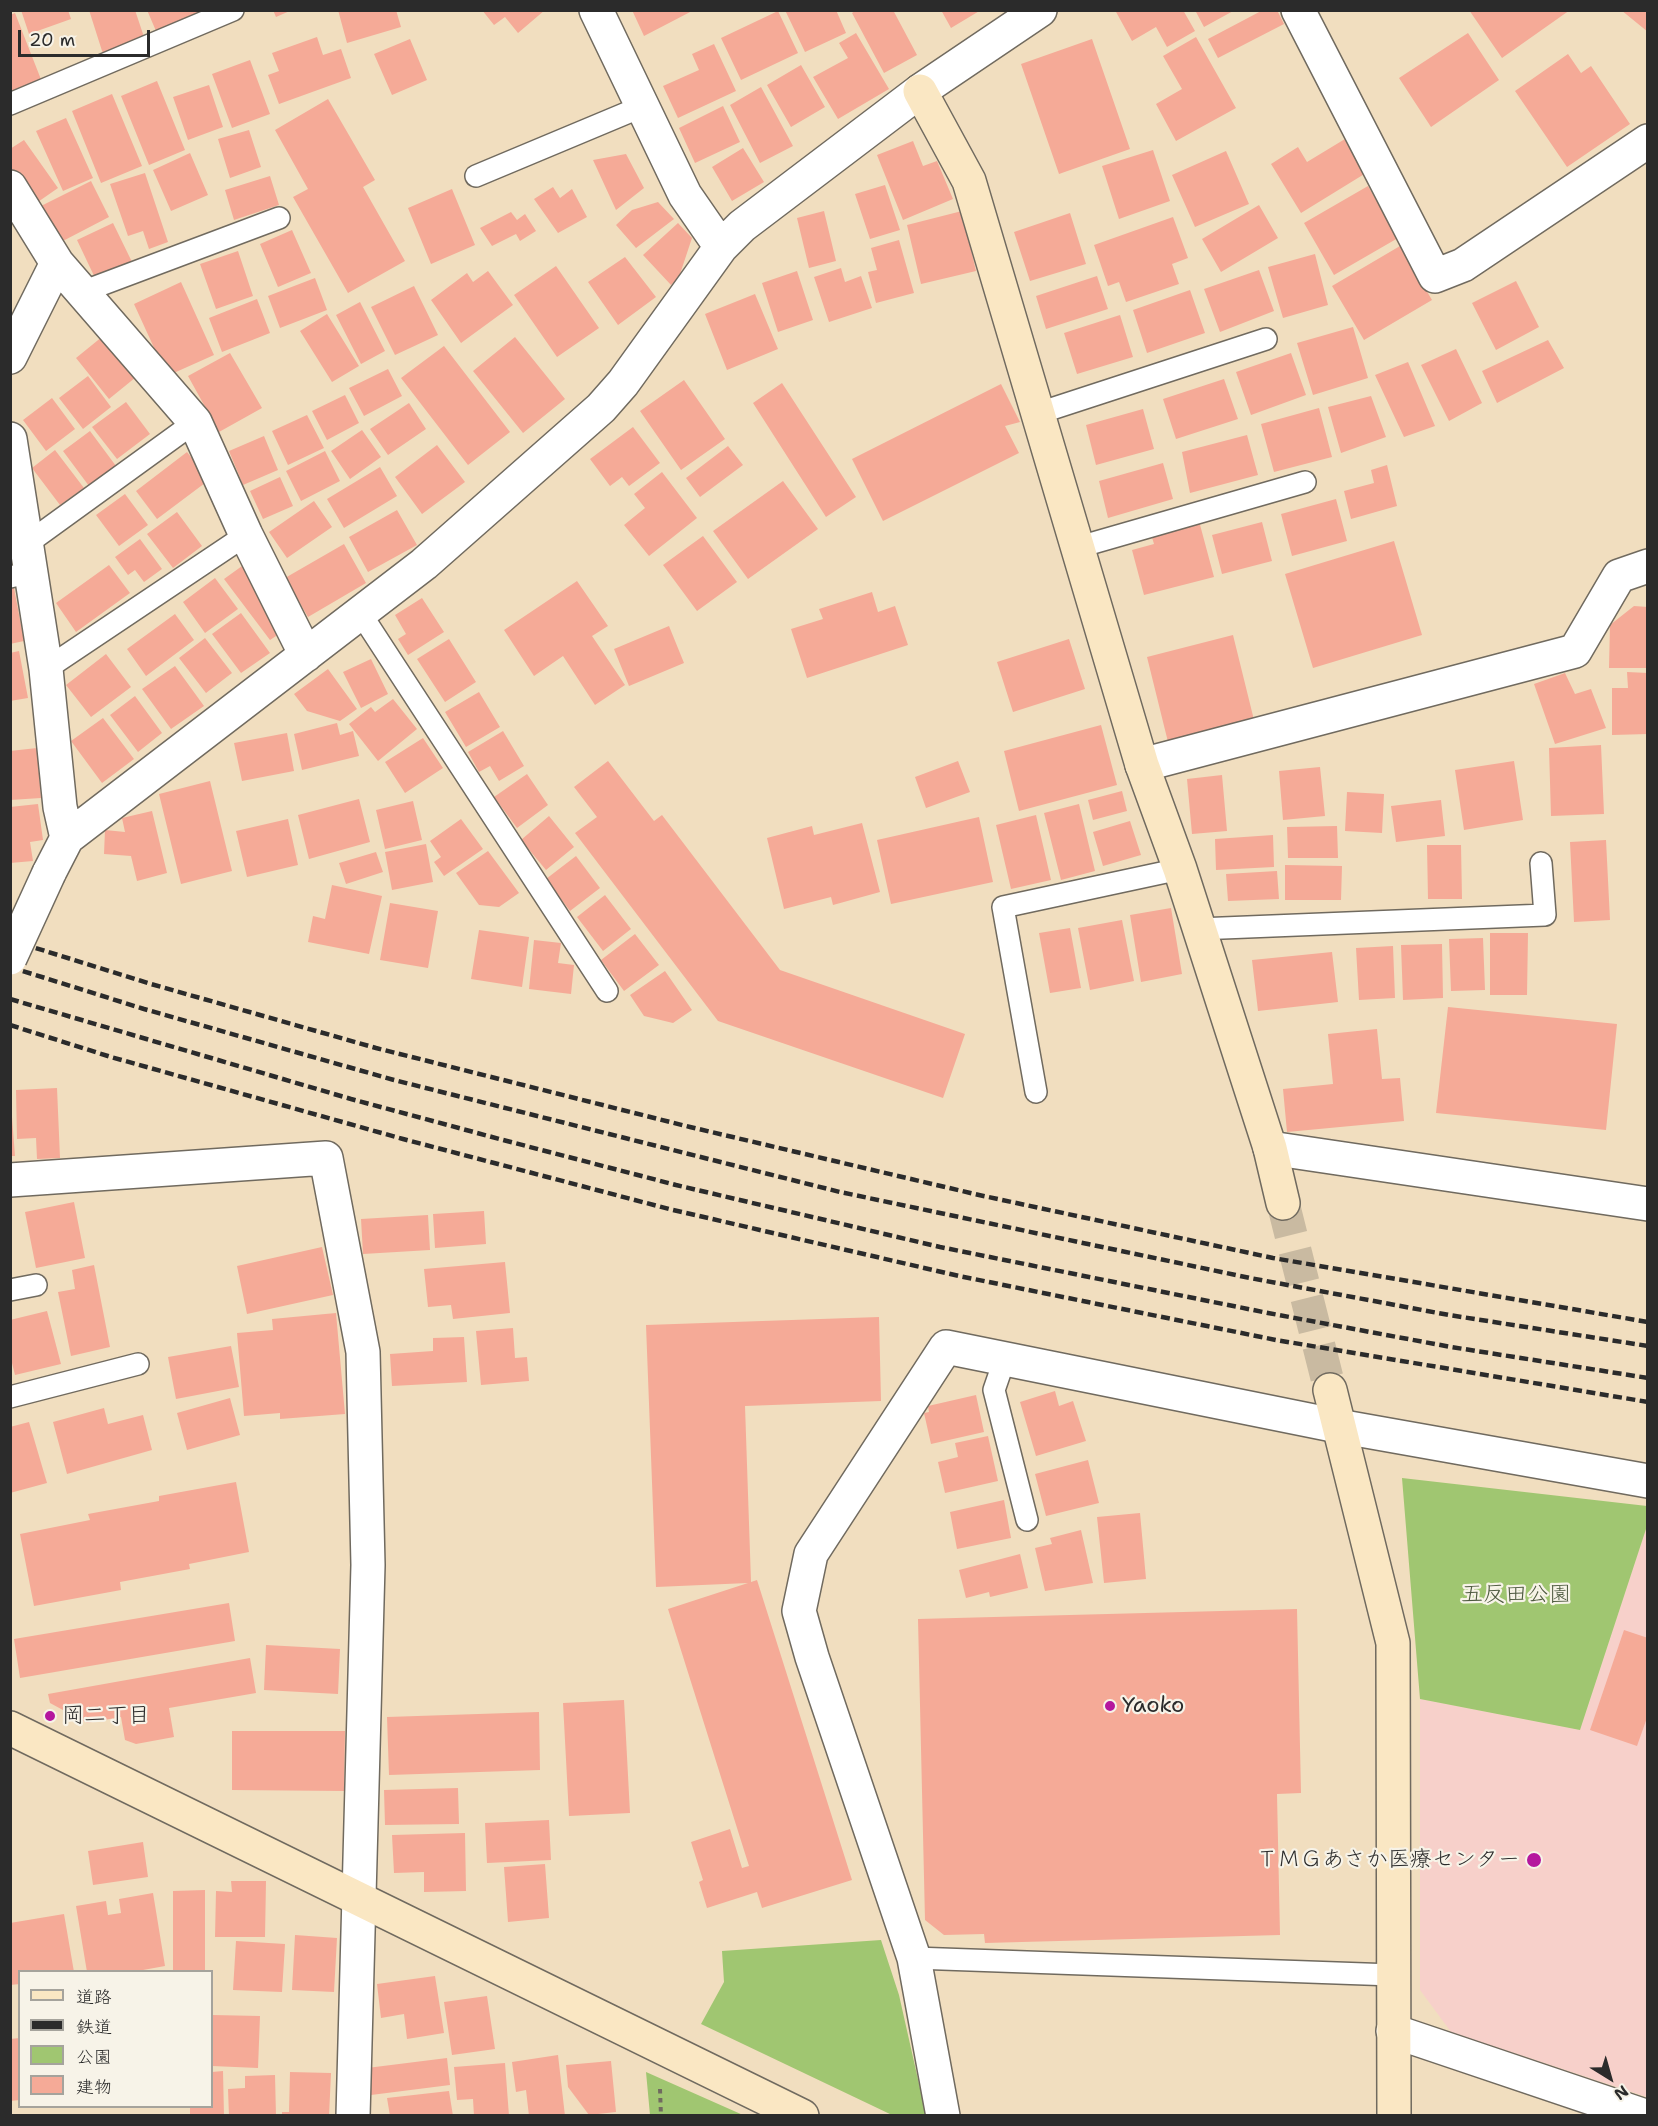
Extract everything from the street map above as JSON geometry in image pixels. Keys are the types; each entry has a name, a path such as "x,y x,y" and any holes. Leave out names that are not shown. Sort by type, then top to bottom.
{"street":[{"path":"596,10 641,107 686,195 722,247"},
{"path":"10,958 67,838 424,564 601,408 623,383 722,247 770,204 920,91 1040,10"},
{"path":"1298,10 1435,276 1463,264 1647,141"},
{"path":"920,91 969,181 1142,765 1180,869 1270,1148 1283,1203"},
{"path":"10,187 57,263 195,422 246,535 306,655"},
{"path":"10,357 57,263"},
{"path":"10,439 24,564 46,669 60,807 67,838"},
{"path":"1142,765 1575,651 1619,576 1647,566"},
{"path":"1270,1148 1647,1204"},
{"path":"10,1180 326,1158 363,1352 368,1565 353,2115"},
{"path":"944,2115 914,1958 812,1657 800,1611 811,1554 946,1347 1338,1426 1647,1481"},
{"path":"1330,1390 1393,1643 1394,2115"},
{"path":"10,1728 802,2115"},
{"path":"1393,2031 1645,2115"}],"lane":[{"path":"10,104 233,10"},
{"path":"476,176 641,107"},
{"path":"82,292 279,218"},
{"path":"1039,412 1266,339"},
{"path":"24,564 195,422"},
{"path":"1078,547 1305,482"},
{"path":"46,669 246,535"},
{"path":"361,614 607,991"},
{"path":"1198,930 1545,915 1541,863"},
{"path":"1036,1092 1003,907 1180,869"},
{"path":"10,1290 36,1285"},
{"path":"1005,1358 994,1390 1028,1520"},
{"path":"10,1397 138,1364"},
{"path":"914,1958 1393,1975"}],"path":[{"path":"660,2083 661,2115"}],"shaded area":[{"name":"ＴＭＧあさか医療センター","path":"1647,1526 1647,2097 1451,2032 1420,1990 1420,1699 1580,1730"}],"green space":[{"name":"五反田公園","path":"1402,1478 1647,1506 1647,1526 1580,1730 1420,1699"},
{"path":"881,1940 899,1995 926,2115 892,2115 701,2024 724,1982 722,1951"},
{"path":"646,2072 743,2115 650,2115"}],"building":[{"path":"21,10 68,10 71,19 29,34"},
{"path":"89,10 135,10 145,40 103,54"},
{"path":"147,10 206,10 156,31"},
{"path":"273,10 292,10 276,17"},
{"path":"338,10 396,10 401,27 347,43"},
{"path":"482,10 545,10 518,33 505,17 494,25"},
{"path":"632,10 694,10 644,36"},
{"path":"785,10 836,10 846,33 805,52"},
{"path":"856,10 893,10 917,55 884,73 852,13"},
{"path":"941,10 981,10 951,28"},
{"path":"1115,10 1183,10 1195,31 1167,47 1156,27 1132,41"},
{"path":"1195,10 1235,10 1204,27"},
{"path":"1263,10 1277,10 1284,24 1218,58 1208,39"},
{"path":"1469,10 1570,10 1502,58"},
{"path":"1621,10 1648,10 1648,32"},
{"path":"778,11 798,53 741,80 721,38"},
{"path":"15,13 42,82 10,94 10,15"},
{"path":"856,33 889,89 838,119 813,77 848,58 839,43"},
{"path":"1468,33 1499,80 1431,127 1399,78"},
{"path":"317,37 323,55 341,49 351,78 279,104 268,75 279,71 272,53"},
{"path":"1196,37 1236,108 1176,141 1156,104 1182,89 1163,56"},
{"path":"410,39 427,80 392,95 374,54"},
{"path":"1092,39 1130,149 1059,174 1021,64"},
{"path":"714,44 736,91 678,118 663,86 699,70 692,54"},
{"path":"1568,54 1581,73 1591,66 1630,124 1567,167 1515,91"},
{"path":"250,60 270,114 232,128 212,74"},
{"path":"801,65 825,107 791,127 767,85"},
{"path":"157,81 185,150 149,165 121,96"},
{"path":"209,85 223,127 188,140 173,97"},
{"path":"761,87 793,146 760,163 730,105"},
{"path":"112,94 142,166 101,183 72,111"},
{"path":"328,99 375,180 363,187 405,261 348,293 293,197 308,189 275,130"},
{"path":"723,106 740,142 695,163 679,128"},
{"path":"66,118 93,178 63,191 36,131"},
{"path":"249,130 261,167 230,178 218,139"},
{"path":"1345,139 1366,173 1301,213 1271,164 1298,147 1307,162"},
{"path":"24,140 58,188 35,204 10,169 10,149"},
{"path":"913,141 923,166 937,161 953,199 903,220 877,155"},
{"path":"743,148 764,182 732,201 712,167"},
{"path":"1153,150 1170,201 1119,219 1102,166"},
{"path":"1226,151 1249,204 1195,227 1172,175"},
{"path":"190,153 208,195 171,211 153,170"},
{"path":"626,154 644,188 616,210 593,160"},
{"path":"145,173 168,242 149,249 143,231 128,236 110,184"},
{"path":"270,176 279,205 234,220 225,190"},
{"path":"91,181 109,217 59,243 41,206"},
{"path":"885,185 900,230 870,239 855,194"},
{"path":"1368,186 1398,238 1334,275 1304,223"},
{"path":"553,187 560,198 572,189 587,217 558,233 534,199"},
{"path":"452,189 475,245 431,264 408,208"},
{"path":"658,202 674,219 636,248 616,225 632,210"},
{"path":"1259,205 1278,238 1221,272 1202,239"},
{"path":"824,211 836,261 809,268 797,218"},
{"path":"962,211 976,271 921,284 907,225"},
{"path":"511,212 517,220 525,214 536,231 520,241 516,234 492,246 480,228"},
{"path":"1070,213 1086,264 1030,281 1014,232"},
{"path":"1173,217 1188,258 1172,264 1179,284 1126,302 1119,282 1108,286 1094,245"},
{"path":"113,223 132,262 96,280 77,240"},
{"path":"678,223 692,238 679,277 671,285 643,255"},
{"path":"292,230 311,273 278,287 260,244"},
{"path":"899,240 914,293 876,303 868,272 877,270 871,248"},
{"path":"1400,246 1432,300 1364,340 1332,286"},
{"path":"238,251 253,296 216,309 200,264"},
{"path":"1315,254 1328,305 1283,318 1268,267"},
{"path":"625,257 656,297 618,325 588,282"},
{"path":"556,266 599,328 557,357 514,295"},
{"path":"841,268 845,282 861,276 872,308 829,322 814,277"},
{"path":"1259,270 1274,311 1220,332 1204,289"},
{"path":"488,271 513,305 461,343 431,300 467,273 473,282"},
{"path":"797,271 813,320 778,332 762,283"},
{"path":"1097,276 1108,309 1046,329 1036,296"},
{"path":"315,278 327,310 280,328 268,296"},
{"path":"1516,281 1539,327 1496,350 1472,303"},
{"path":"181,282 214,355 167,376 134,304"},
{"path":"414,286 438,335 395,355 371,307"},
{"path":"1190,290 1205,333 1147,353 1133,310"},
{"path":"755,294 778,349 727,370 705,314"},
{"path":"257,299 270,333 222,352 209,318"},
{"path":"360,302 385,351 361,364 336,315"},
{"path":"327,314 359,366 332,382 300,331"},
{"path":"1120,315 1133,357 1077,374 1064,333"},
{"path":"1353,327 1368,378 1313,395 1297,343"},
{"path":"108,332 141,373 109,399 76,358"},
{"path":"515,337 565,399 523,433 473,371"},
{"path":"1548,340 1564,368 1497,403 1482,371"},
{"path":"444,346 510,432 468,465 401,378"},
{"path":"1456,349 1482,403 1449,421 1421,365"},
{"path":"230,353 262,408 219,432 188,376"},
{"path":"1291,353 1306,395 1251,415 1236,372"},
{"path":"1408,362 1435,426 1404,437 1375,375"},
{"path":"388,369 402,396 364,416 349,388"},
{"path":"88,376 111,407 83,429 59,398"},
{"path":"1224,379 1238,419 1176,439 1163,399"},
{"path":"684,380 725,439 681,470 640,411"},
{"path":"782,383 856,497 826,517 753,403"},
{"path":"1001,384 1020,422 1005,426 1019,453 883,521 852,459"},
{"path":"345,395 359,423 327,440 312,411"},
{"path":"1371,396 1386,437 1341,453 1328,407"},
{"path":"52,398 75,429 46,451 23,420"},
{"path":"126,402 150,434 117,459 92,427"},
{"path":"409,403 426,429 388,455 370,429"},
{"path":"1319,408 1332,457 1274,472 1261,424"},
{"path":"1143,409 1154,449 1096,465 1086,425"},
{"path":"307,415 324,448 288,465 272,431"},
{"path":"633,427 660,463 629,486 622,477 610,486 590,459"},
{"path":"362,430 381,457 350,479 331,451"},
{"path":"90,431 116,466 89,486 63,451"},
{"path":"1247,435 1258,475 1190,493 1182,452"},
{"path":"264,436 278,470 243,485 229,451"},
{"path":"437,445 465,482 422,514 395,477"},
{"path":"728,446 743,465 700,497 686,478"},
{"path":"55,450 84,488 60,505 32,468"},
{"path":"325,451 340,481 301,501 286,471"},
{"path":"187,452 209,480 157,519 136,491"},
{"path":"1163,463 1173,499 1108,518 1099,481"},
{"path":"1387,465 1397,506 1351,519 1344,491 1374,483 1371,470"},
{"path":"380,467 397,496 344,528 327,499"},
{"path":"662,472 697,518 649,556 624,525 645,508 634,494"},
{"path":"280,477 293,506 263,519 250,491"},
{"path":"783,481 818,529 748,579 713,531"},
{"path":"125,494 148,525 119,546 96,515"},
{"path":"1336,499 1347,541 1292,556 1281,514"},
{"path":"314,501 332,527 287,558 269,532"},
{"path":"397,510 417,545 368,572 349,537"},
{"path":"177,512 202,546 173,568 147,534"},
{"path":"1199,521 1214,577 1144,595 1132,550 1154,544 1151,534"},
{"path":"1262,522 1272,561 1222,574 1212,535"},
{"path":"703,536 737,582 697,611 663,565"},
{"path":"140,539 162,569 144,582 135,570 128,575 115,557"},
{"path":"1394,541 1422,635 1313,668 1285,574"},
{"path":"344,544 366,583 308,617 285,578"},
{"path":"249,561 288,628 270,640 224,579"},
{"path":"109,565 130,593 76,632 56,603"},
{"path":"215,578 238,609 205,633 183,602"},
{"path":"577,581 608,626 592,636 625,685 595,705 563,656 534,676 504,630"},
{"path":"14,588 24,641 10,644 10,589"},
{"path":"872,592 878,612 895,606 908,645 807,678 791,629 823,619 819,609"},
{"path":"422,598 444,632 408,655 398,639 406,634 395,615"},
{"path":"1634,606 1648,607 1648,668 1609,668 1610,625"},
{"path":"241,613 270,653 241,673 212,634"},
{"path":"175,614 194,640 146,676 127,649"},
{"path":"669,626 684,663 629,686 614,649"},
{"path":"1233,635 1254,720 1168,742 1147,657"},
{"path":"205,638 232,673 206,693 179,658"},
{"path":"449,639 476,682 445,702 417,659"},
{"path":"1069,639 1085,689 1013,712 997,662"},
{"path":"19,651 28,698 10,701 10,653"},
{"path":"106,654 131,687 91,717 66,685"},
{"path":"371,659 388,694 361,708 343,672"},
{"path":"175,666 204,706 171,729 142,689"},
{"path":"328,669 357,709 340,721 307,711 294,694"},
{"path":"1627,672 1648,673 1648,734 1612,735 1612,688 1628,688"},
{"path":"1565,673 1575,694 1591,689 1606,728 1555,744 1534,684"},
{"path":"479,692 500,727 466,747 445,712"},
{"path":"135,696 162,733 138,752 110,715"},
{"path":"393,699 417,729 378,761 349,724 371,707 375,712"},
{"path":"103,718 134,759 102,783 71,741"},
{"path":"337,723 340,735 353,731 359,756 302,770 294,734"},
{"path":"1101,725 1117,785 1019,811 1004,751"},
{"path":"503,731 524,766 499,781 490,766 479,772 468,752"},
{"path":"287,733 294,771 242,781 234,743"},
{"path":"423,738 443,768 405,793 385,762"},
{"path":"1601,745 1604,814 1551,816 1549,748"},
{"path":"37,748 41,798 10,800 10,751"},
{"path":"608,761 654,821 662,815 780,970 965,1034 943,1098 718,1021 575,833 597,817 574,787"},
{"path":"958,761 970,792 926,808 915,777"},
{"path":"1514,761 1523,820 1464,830 1455,770"},
{"path":"1320,767 1325,816 1283,820 1279,771"},
{"path":"527,774 548,805 517,828 494,797"},
{"path":"1222,775 1227,831 1192,834 1187,779"},
{"path":"210,781 232,871 181,884 159,794"},
{"path":"1122,791 1127,811 1093,820 1088,800"},
{"path":"1347,792 1384,794 1382,833 1345,831"},
{"path":"359,799 370,842 309,859 298,815"},
{"path":"1441,800 1445,836 1396,842 1391,806"},
{"path":"413,801 422,840 385,849 376,810"},
{"path":"38,804 43,840 30,842 33,861 10,863 10,807"},
{"path":"1079,804 1095,871 1061,880 1044,813"},
{"path":"152,811 167,873 137,881 131,856 104,854 105,830 125,832 122,818"},
{"path":"1036,815 1051,880 1011,889 996,825"},
{"path":"549,816 574,847 546,870 521,840"},
{"path":"979,817 993,882 891,904 877,840"},
{"path":"288,819 298,865 247,877 236,831"},
{"path":"461,819 483,849 444,876 434,862 441,857 430,841"},
{"path":"1130,821 1141,855 1103,866 1093,832"},
{"path":"862,823 880,892 833,905 831,897 784,909 767,838 812,826 814,835"},
{"path":"1337,826 1338,858 1288,858 1287,827"},
{"path":"1273,835 1274,867 1216,870 1215,839"},
{"path":"1606,840 1610,920 1574,922 1570,842"},
{"path":"426,844 433,882 392,890 385,852"},
{"path":"1427,845 1461,845 1462,899 1428,899"},
{"path":"488,851 519,893 499,907 479,905 456,873"},
{"path":"376,852 383,872 346,884 339,863"},
{"path":"576,856 600,888 570,911 546,879"},
{"path":"1285,865 1342,866 1341,900 1285,900"},
{"path":"1277,871 1279,899 1228,901 1226,874"},
{"path":"332,885 382,896 369,954 308,942 313,916 325,919"},
{"path":"605,895 631,929 603,951 577,917"},
{"path":"390,903 438,911 428,968 380,960"},
{"path":"1171,908 1182,974 1141,982 1130,915"},
{"path":"1122,920 1134,981 1090,990 1078,928"},
{"path":"1070,928 1081,988 1050,993 1039,933"},
{"path":"479,930 529,937 522,987 471,979"},
{"path":"1490,933 1528,933 1527,995 1490,995"},
{"path":"635,934 659,965 624,991 601,960"},
{"path":"1483,938 1485,990 1451,991 1449,939"},
{"path":"534,940 561,943 558,963 574,965 571,994 529,989"},
{"path":"1442,944 1443,998 1403,1000 1401,945"},
{"path":"1393,946 1395,998 1359,1000 1356,948"},
{"path":"1332,952 1338,1002 1258,1011 1252,960"},
{"path":"665,971 692,1010 673,1023 644,1016 630,995"},
{"path":"1448,1007 1617,1024 1606,1130 1436,1113"},
{"path":"1377,1029 1382,1079 1400,1078 1404,1121 1287,1132 1283,1089 1333,1084 1328,1034"},
{"path":"57,1088 60,1158 37,1159 36,1138 17,1139 16,1090"},
{"path":"10,1117 12,1117 15,1156 10,1156"},
{"path":"74,1202 85,1258 36,1268 25,1212"},
{"path":"484,1211 486,1244 435,1248 433,1214"},
{"path":"428,1215 430,1250 363,1254 361,1219"},
{"path":"322,1247 333,1295 247,1314 237,1266"},
{"path":"505,1262 510,1313 453,1319 451,1305 428,1307 424,1269"},
{"path":"94,1265 110,1347 71,1356 58,1292 75,1289 72,1270"},
{"path":"47,1311 61,1364 15,1375 10,1355 10,1320"},
{"path":"336,1313 345,1414 280,1419 280,1413 244,1416 237,1333 273,1330 272,1319"},
{"path":"879,1317 881,1401 745,1406 751,1582 757,1580 852,1880 762,1908 757,1892 707,1908 699,1882 703,1880 691,1842 730,1829 742,1868 749,1866 668,1609 748,1583 656,1587 646,1325"},
{"path":"513,1328 515,1358 527,1357 529,1381 481,1385 476,1331"},
{"path":"464,1337 467,1382 392,1386 390,1354 433,1351 433,1338"},
{"path":"231,1346 239,1387 176,1399 168,1357"},
{"path":"1055,1391 1059,1406 1073,1401 1086,1441 1036,1456 1020,1402"},
{"path":"976,1395 984,1432 931,1444 924,1413 929,1412 928,1406"},
{"path":"230,1398 240,1435 187,1450 177,1413"},
{"path":"104,1408 108,1424 143,1415 152,1450 67,1474 53,1422"},
{"path":"29,1422 47,1483 10,1493 10,1427"},
{"path":"988,1436 998,1481 945,1493 938,1462 958,1457 955,1443"},
{"path":"1088,1460 1099,1503 1046,1516 1035,1474"},
{"path":"236,1482 249,1552 189,1564 190,1569 120,1582 121,1590 34,1606 20,1534 90,1520 88,1514 159,1501 159,1496"},
{"path":"1004,1500 1011,1538 957,1549 950,1512"},
{"path":"1140,1513 1146,1579 1104,1583 1097,1517"},
{"path":"1081,1530 1093,1583 1045,1591 1035,1548 1052,1544 1050,1538"},
{"path":"1020,1554 1028,1588 990,1597 989,1592 966,1598 959,1570"},
{"path":"229,1603 235,1641 20,1678 14,1639"},
{"name":"Yaoko","path":"1297,1609 1301,1793 1277,1794 1280,1935 985,1943 984,1934 944,1935 925,1920 918,1619"},
{"path":"1624,1630 1648,1638 1648,1715 1637,1746 1590,1730"},
{"path":"266,1645 340,1649 338,1694 264,1690"},
{"path":"250,1658 256,1693 169,1708 174,1737 136,1744 125,1740 121,1717 87,1723 50,1703 48,1694"},
{"path":"624,1700 630,1813 569,1816 563,1703"},
{"path":"539,1712 540,1770 389,1775 387,1717"},
{"path":"232,1731 345,1731 344,1791 232,1790"},
{"path":"458,1788 459,1824 385,1825 384,1790"},
{"path":"549,1820 551,1860 487,1863 485,1823"},
{"path":"465,1833 466,1891 424,1892 424,1872 394,1873 392,1835"},
{"path":"143,1842 148,1877 93,1885 88,1851"},
{"path":"545,1864 549,1918 508,1922 504,1867"},
{"path":"231,1881 266,1881 265,1937 215,1937 216,1891 232,1892"},
{"path":"205,1890 205,1970 173,1970 173,1891"},
{"path":"153,1893 165,1966 143,1970 87,1970 76,1906 106,1901 108,1915 121,1913 119,1899"},
{"path":"64,1914 74,1970 18,1970 18,1984 10,1985 10,1923"},
{"path":"295,1935 337,1938 334,1992 292,1990"},
{"path":"236,1941 285,1944 282,1992 233,1990"},
{"path":"435,1976 444,2033 407,2039 404,2014 381,2018 377,1984"},
{"path":"487,1996 495,2049 452,2055 444,2002"},
{"path":"213,2015 260,2016 258,2068 213,2066"},
{"path":"18,2038 18,2100 10,2101 10,2039"},
{"path":"558,2055 565,2116 529,2116 526,2090 516,2092 512,2062"},
{"path":"447,2058 450,2085 371,2095 367,2068"},
{"path":"611,2061 616,2112 589,2115 568,2087 566,2065"},
{"path":"505,2063 509,2116 474,2116 473,2099 457,2100 454,2067"},
{"path":"223,2071 224,2116 190,2116 190,2108 213,2108 213,2072"},
{"path":"290,2072 331,2073 329,2116 282,2116 282,2112 289,2112"},
{"path":"275,2075 276,2116 229,2116 228,2089 245,2088 245,2076"},
{"path":"449,2091 453,2116 390,2116 387,2098"}],"tunnel":[{"path":"1283,1203 1330,1390"}],"railway":[{"path":"10,940 151,984 376,1048 690,1127 979,1195 1273,1258 1648,1322"},
{"path":"10,967 144,1009 394,1080 840,1192 1250,1278 1449,1315 1648,1346"},
{"path":"10,999 351,1099 507,1141 676,1185 940,1247 1451,1347 1648,1378"},
{"path":"10,1025 111,1057 403,1139 669,1209 959,1276 1276,1340 1648,1402"}],"place":[{"name":"Yaoko","path":"1110,1706"},
{"name":"岡二丁目","path":"50,1716"},
{"name":"ＴＭＧあさか医療センター","path":"1534,1860"}]}
